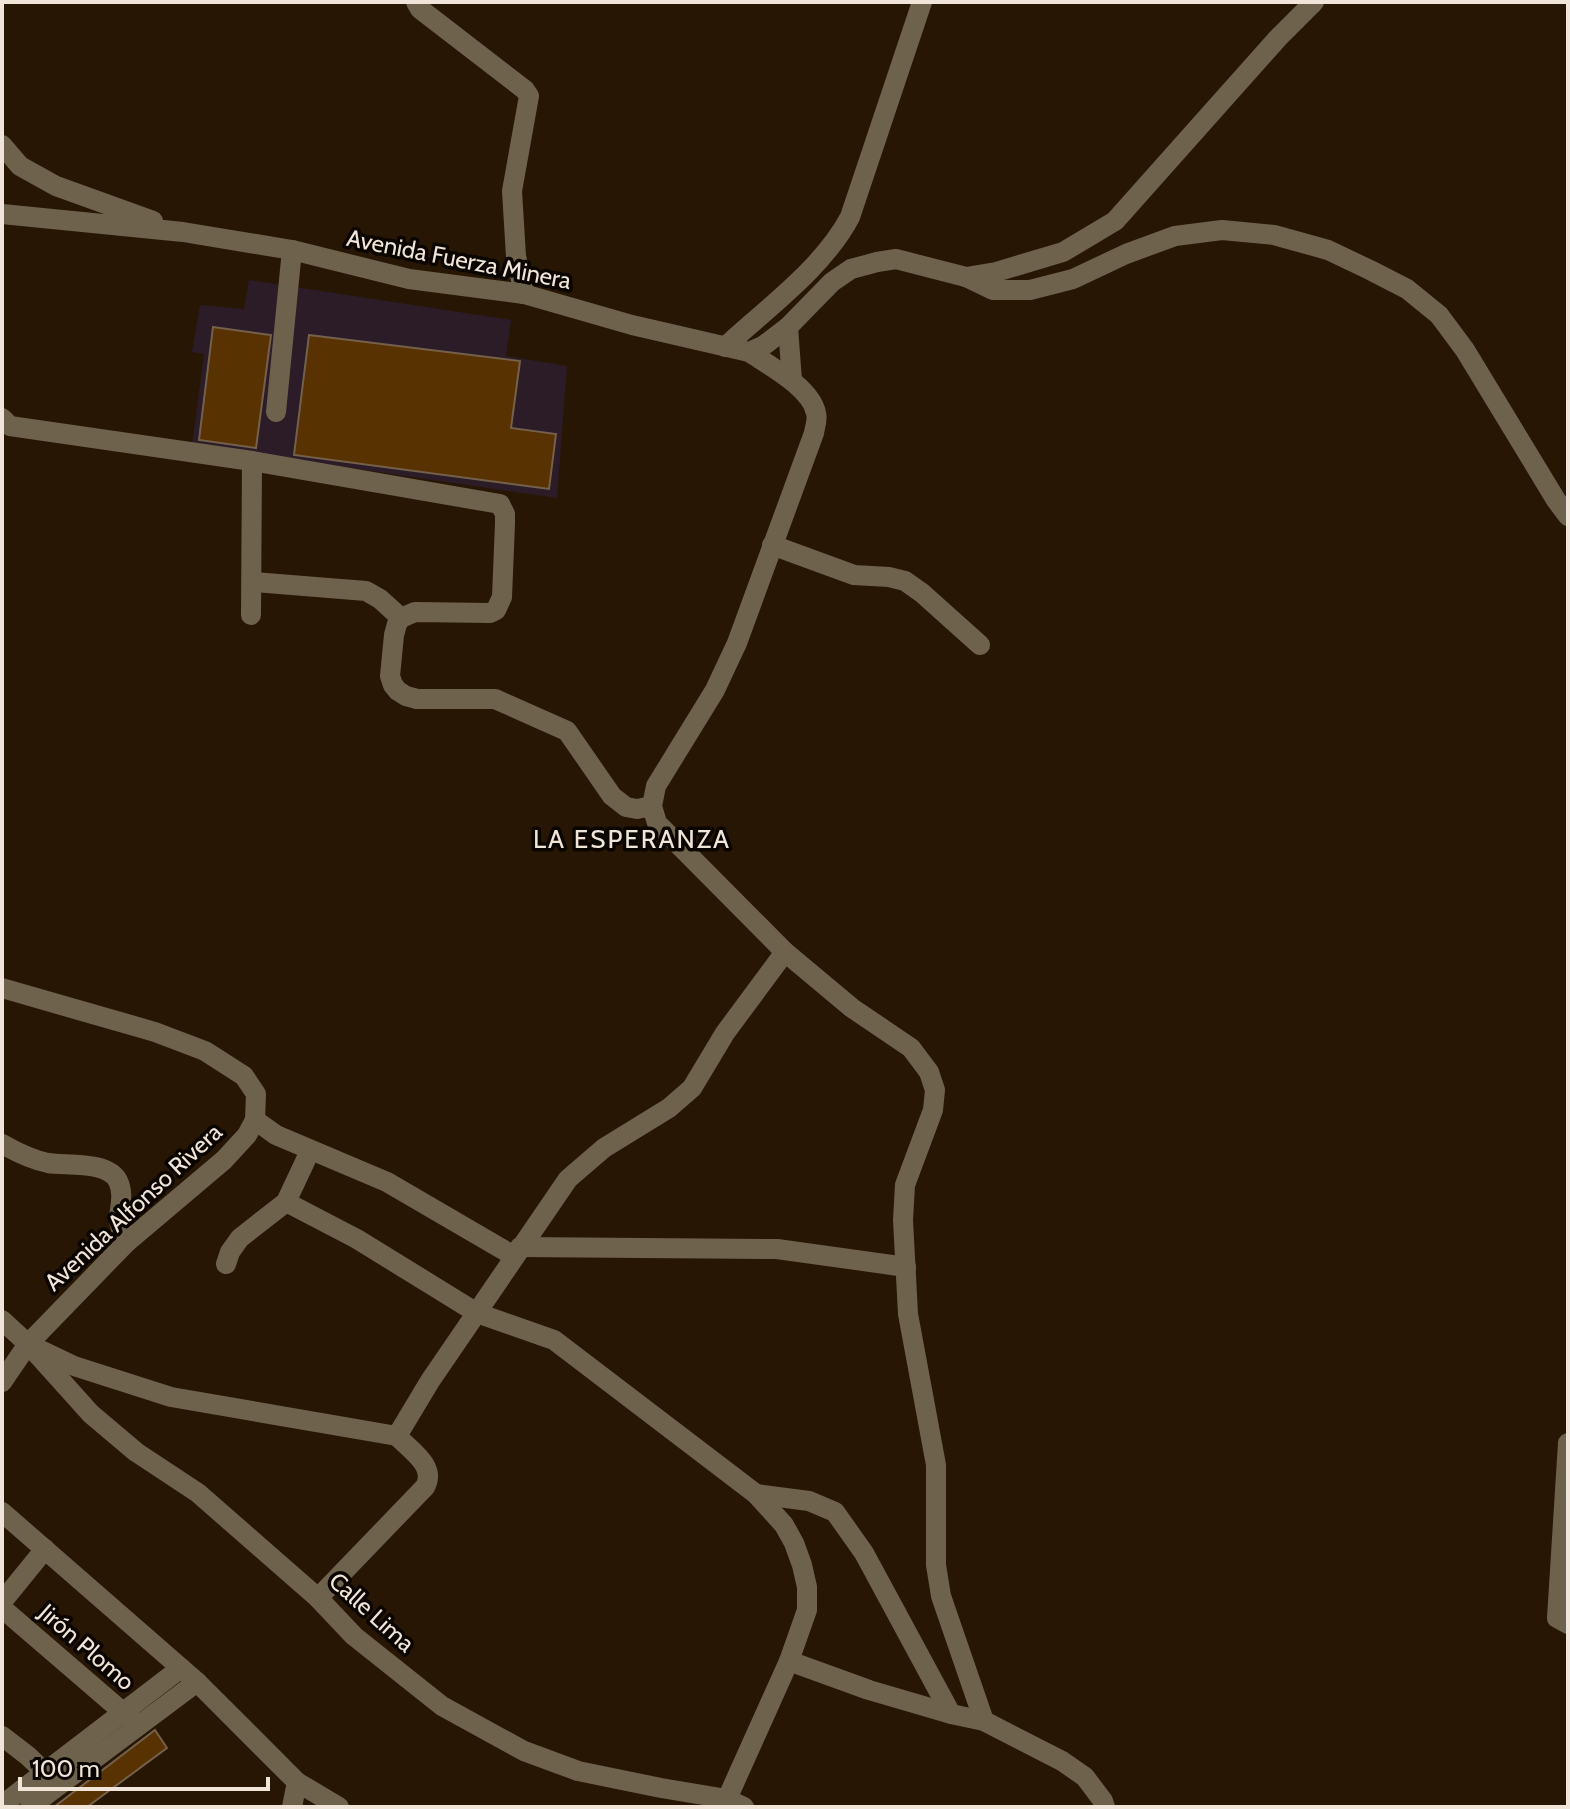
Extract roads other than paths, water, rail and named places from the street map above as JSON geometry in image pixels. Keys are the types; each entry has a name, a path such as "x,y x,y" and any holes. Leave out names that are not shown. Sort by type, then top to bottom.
{"street":[{"path":"416,2 420,9 529,96 512,191 516,256 524,294"},
{"path":"725,347 817,263 839,237 850,217 922,2"},
{"path":"966,277 996,272 1063,252 1115,221 1278,38 1314,2"},
{"path":"2,145 20,166 56,186 183,232"},
{"name":"Avenida Fuerza Minera","path":"2,214 183,232 292,250 409,279 524,294 632,325 749,352"},
{"path":"749,352 763,346 788,327 832,282 851,269 896,259 966,277 993,290 1030,290 1073,279 1126,254 1175,236 1222,230 1274,235 1328,250 1407,289 1439,315 1465,350 1568,516"},
{"path":"276,412 292,250"},
{"path":"788,327 792,381"},
{"path":"749,352 792,381 813,403 817,417 814,433 731,655 715,690 656,786 652,806 657,823 785,952 852,1008 911,1048 929,1072 935,1090 933,1110 905,1185 903,1220 908,1314 936,1465 936,1565 941,1596 984,1721"},
{"path":"2,418 10,426 252,461 500,504 505,523 502,597 496,610 490,613 415,612 401,618 394,635 390,676 393,685 398,691 417,699 495,699 567,731 612,796 626,807 637,809 652,806"},
{"path":"251,615 252,461"},
{"path":"772,545 854,575 905,581 980,645"},
{"path":"253,582 366,591 401,618"},
{"path":"397,1436 430,1381 568,1179 604,1148 669,1108 692,1088 725,1033 785,952"},
{"name":"Avenida Alfonso Rivera","path":"2,988 155,1032 205,1051 244,1076 256,1094 255,1120 247,1135 224,1160 127,1242 28,1344 2,1382"},
{"path":"255,1120 276,1135 387,1182 517,1251 777,1249 906,1267"},
{"path":"2,1144 46,1162 101,1168 111,1172 118,1180 122,1193 119,1220 127,1242"},
{"path":"226,1264 240,1238 286,1202 310,1151"},
{"path":"286,1202 357,1239 477,1313 554,1340 756,1494 784,1525 802,1565 807,1587 807,1610 736,1803"},
{"path":"2,1320 28,1344 74,1366 171,1397 397,1436 428,1468 429,1479 425,1487 318,1598"},
{"name":"Calle Lima","path":"28,1344 91,1414 136,1452 198,1493 318,1598 354,1636 442,1706 524,1751 578,1771 736,1803"},
{"path":"1568,1443 1557,1618 1568,1624"},
{"path":"756,1494 809,1501 835,1512 864,1553 951,1714"},
{"path":"2,1512 189,1675 297,1782 339,1807"},
{"path":"2,1605 45,1549"},
{"name":"Jirón Plomo","path":"2,1605 131,1719"},
{"path":"789,1661 869,1690 984,1721 1062,1761 1085,1777 1105,1807"},
{"path":"2,1805 52,1779 189,1675"},
{"path":"2,1736 52,1779"},
{"path":"30,1807 52,1779"},
{"path":"292,1807 297,1782"}],"district":[{"name":"LA ESPERANZA","path":"632,839"}]}
